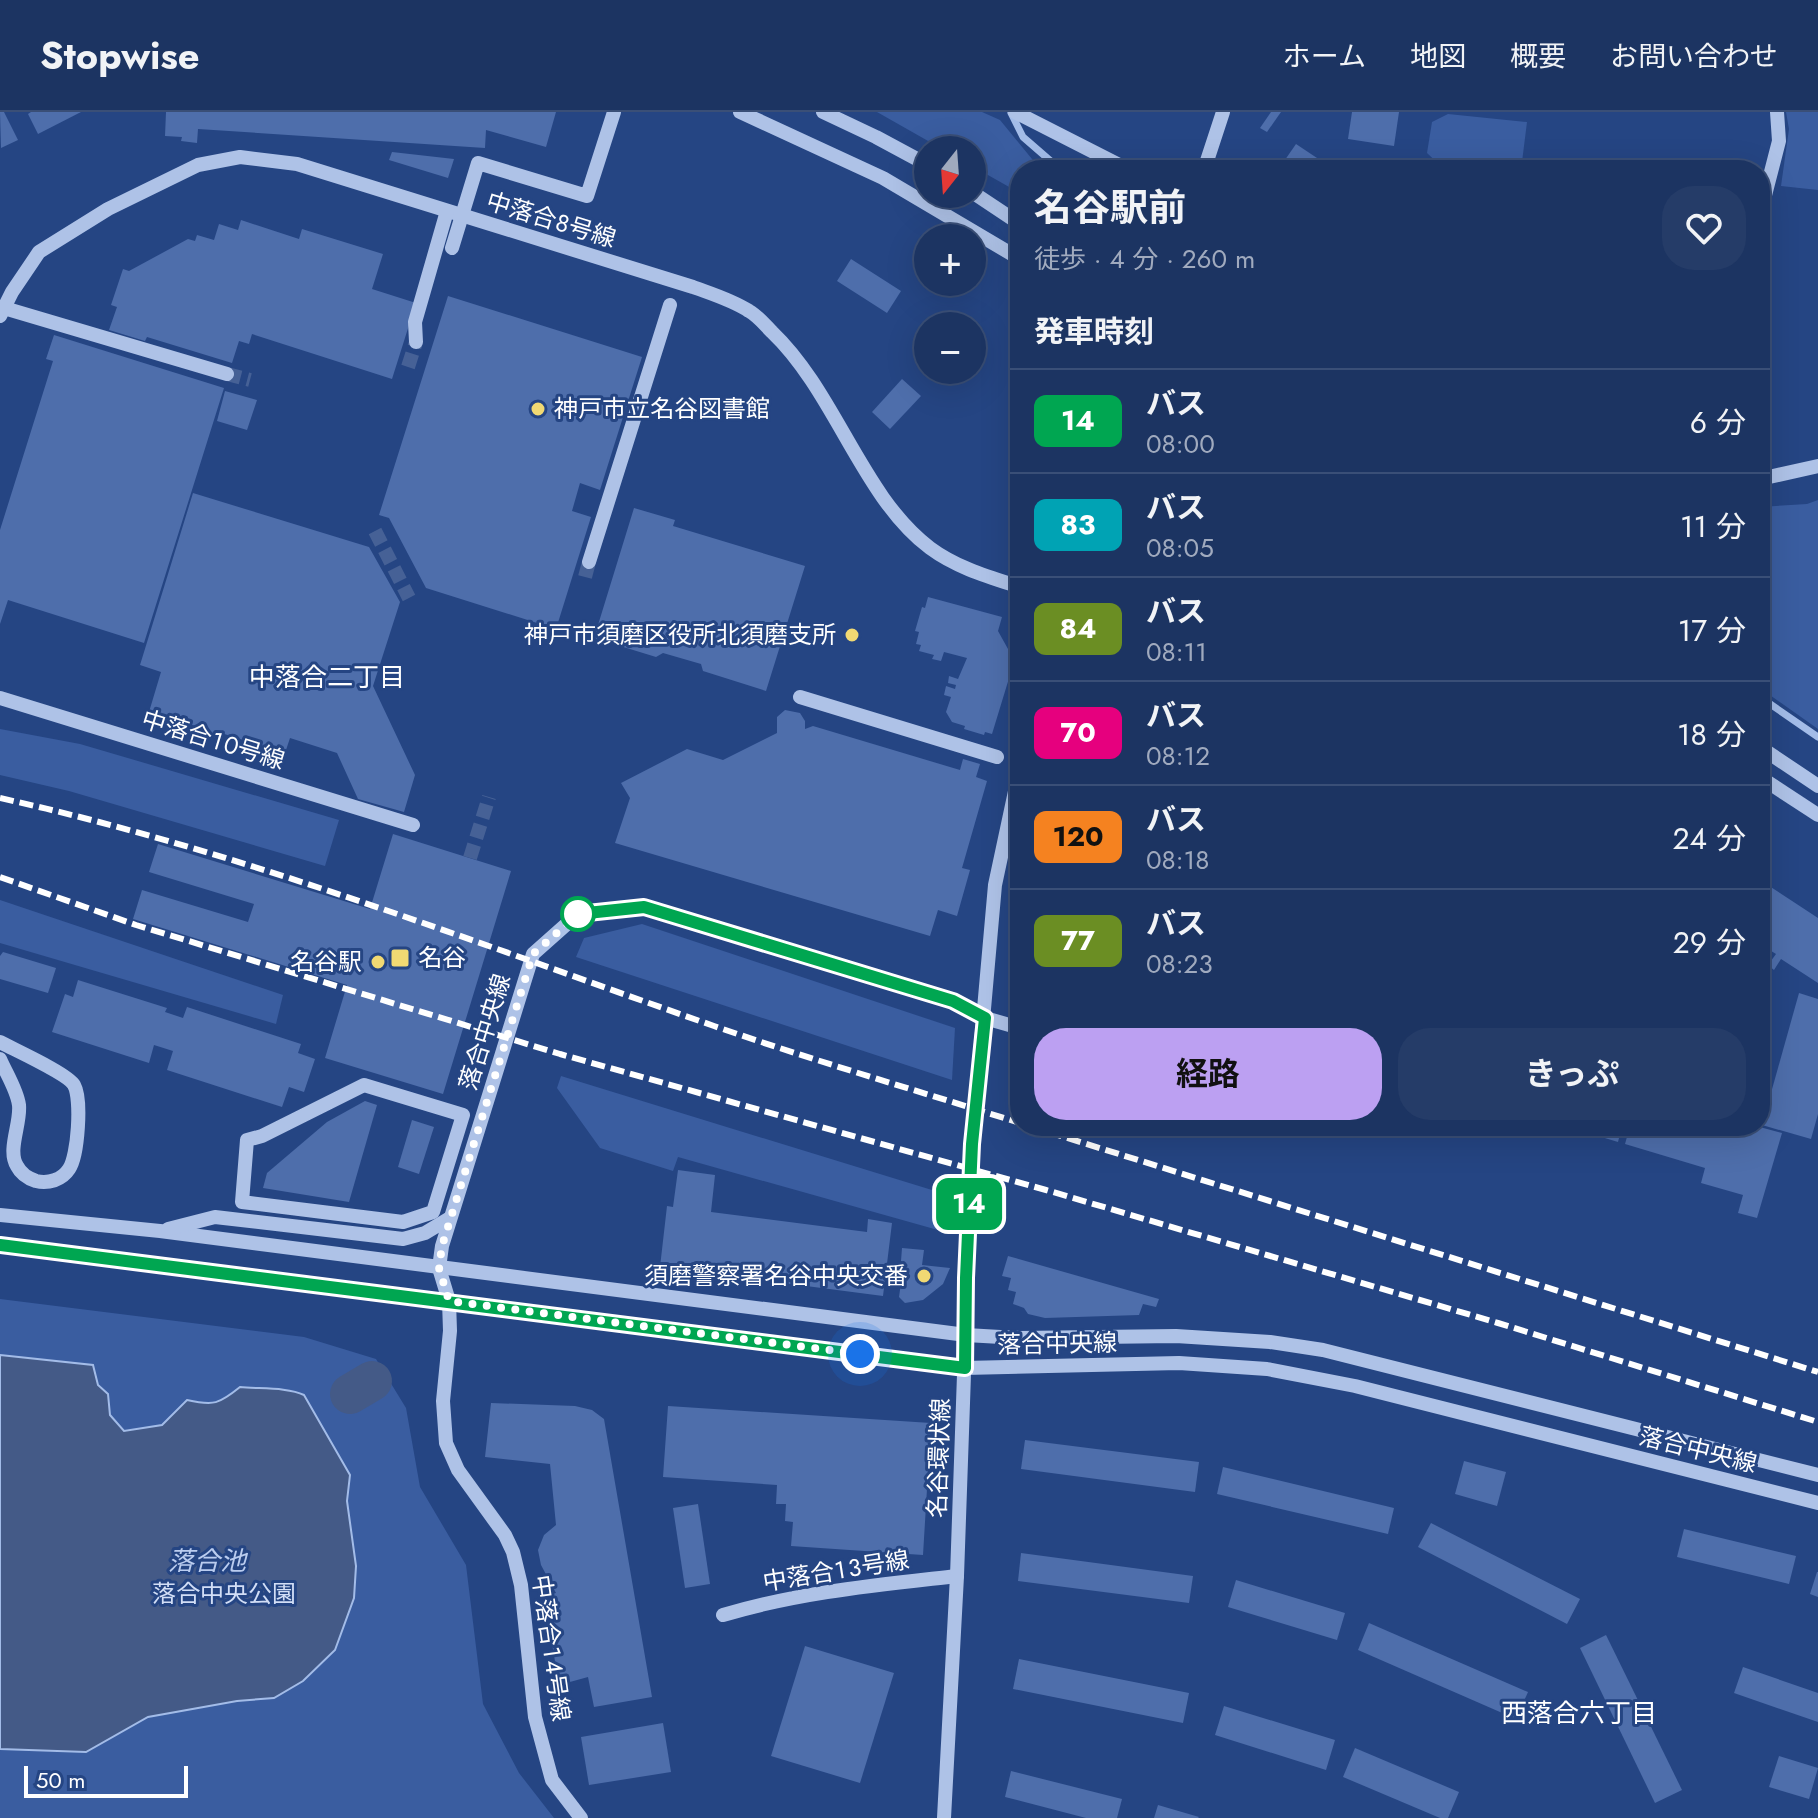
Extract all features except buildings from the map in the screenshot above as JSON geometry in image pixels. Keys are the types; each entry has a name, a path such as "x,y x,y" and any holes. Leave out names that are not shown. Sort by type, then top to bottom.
{"street":[{"path":"452,248 478,163 587,196 614,112"},
{"path":"740,112 883,178 1010,253"},
{"path":"823,112 914,157"},
{"path":"1015,112 1109,160"},
{"path":"1207,160 1223,112"},
{"path":"1770,176 1779,141 1777,112"},
{"name":"中落合８号線","path":"2,312 39,252 108,209 198,165 240,157 297,164 693,287 751,312 801,363 869,475 898,517 914,534 930,548 970,571 1010,584"},
{"path":"986,201 1010,217"},
{"path":"416,342 415,322 447,211"},
{"path":"589,562 670,305"},
{"path":"2,312 227,374"},
{"path":"1770,477 1818,466"},
{"path":"800,697 997,757"},
{"name":"中落合１０号線","path":"0,698 413,825"},
{"path":"1770,754 1818,786"},
{"path":"1770,784 1818,815"},
{"name":"名谷環状線","path":"944,1818 957,1576 972,1144 995,885 1010,815"},
{"name":"落合中央線","path":"439,1268 450,1218 533,954 578,914 644,907 953,1001 985,1018 1010,1025"},
{"path":"0,1042 65,1075 74,1083 80,1100 73,1160 68,1171 56,1180 45,1182 22,1175 14,1161 19,1105 0,1059"},
{"path":"364,1085 398,1088 463,1115 433,1212 403,1222 242,1202 247,1140 262,1136 364,1085"},
{"name":"落合中央線","path":"0,1215 160,1231 966,1335 1019,1338 1176,1336 1270,1342 1364,1360 1818,1475"},
{"path":"160,1231 215,1217 403,1239 425,1233 450,1218"},
{"name":"落合中央線","path":"0,1245 965,1368 1179,1363 1267,1369 1311,1376 1818,1503"},
{"name":"中落合１４号線","path":"439,1268 449,1301 450,1331 443,1412 446,1443 458,1470 505,1535 513,1552 521,1585 535,1717 552,1780 581,1818"},
{"name":"中落合１３号線","path":"723,1615 774,1600 820,1592 957,1576"}],"green space":[{"path":"877,112 982,112 1000,120 1033,160 1010,160 1010,187 986,174 986,136 919,136"},
{"path":"1786,112 1818,112 1818,190 1781,186 1789,129"},
{"path":"1448,114 1527,122 1522,160 1434,160 1427,153 1432,122"},
{"path":"1818,500 1818,729 1770,695 1770,506 1807,504"},
{"path":"0,729 80,744 339,820 325,866 69,791 0,775"},
{"path":"0,900 283,995 276,1024 0,943"},
{"path":"642,924 955,1028 952,1080 576,957 584,938"},
{"path":"561,1076 945,1194 945,1232 678,1157 673,1171 600,1148 557,1088"},
{"name":"落合中央公園","path":"0,1299 304,1337 376,1359 406,1408 420,1487 466,1565 483,1704 519,1773 554,1818 0,1818"}],"water":[{"name":"落合池","path":"0,1355 93,1365 98,1385 108,1394 110,1415 124,1431 162,1425 187,1400 216,1402 240,1387 282,1389 304,1395 350,1475 347,1501 356,1566 354,1598 335,1650 303,1681 274,1698 237,1701 148,1717 86,1752 0,1749"}],"waterway":[{"path":"1011,113 1023,137 1049,160"},
{"path":"1770,704 1818,737"},
{"path":"350,1394 372,1381"}],"tunnel":[{"path":"408,367 416,342"},
{"path":"227,374 250,380"},
{"path":"375,531 409,598"},
{"path":"585,577 589,562"},
{"path":"470,858 489,797"}],"railway":[{"path":"0,798 91,820 271,872 752,1039 1010,1120"},
{"path":"0,877 136,925 560,1054 1046,1190 1498,1323 1818,1422"},
{"path":"1061,1136 1818,1372"}],"bus line":[{"name":"14","path":"0,1245 965,1368 972,1144 985,1018 953,1001 644,907 578,914"}],"place":[{"name":"神戸市立名谷図書館","path":"538,409"},
{"name":"神戸市須磨区役所北須磨支所","path":"852,635"},
{"name":"名谷","path":"400,958"},
{"name":"名谷駅","path":"378,962"},
{"name":"須磨警察署名谷中央交番","path":"924,1276"}],"district":[{"name":"中落合二丁目","path":"327,677"},
{"name":"西落合六丁目","path":"1579,1713"}],"route":[{"path":"578,914 533,954 442,1246 439,1268 449,1301 860,1354"}]}
